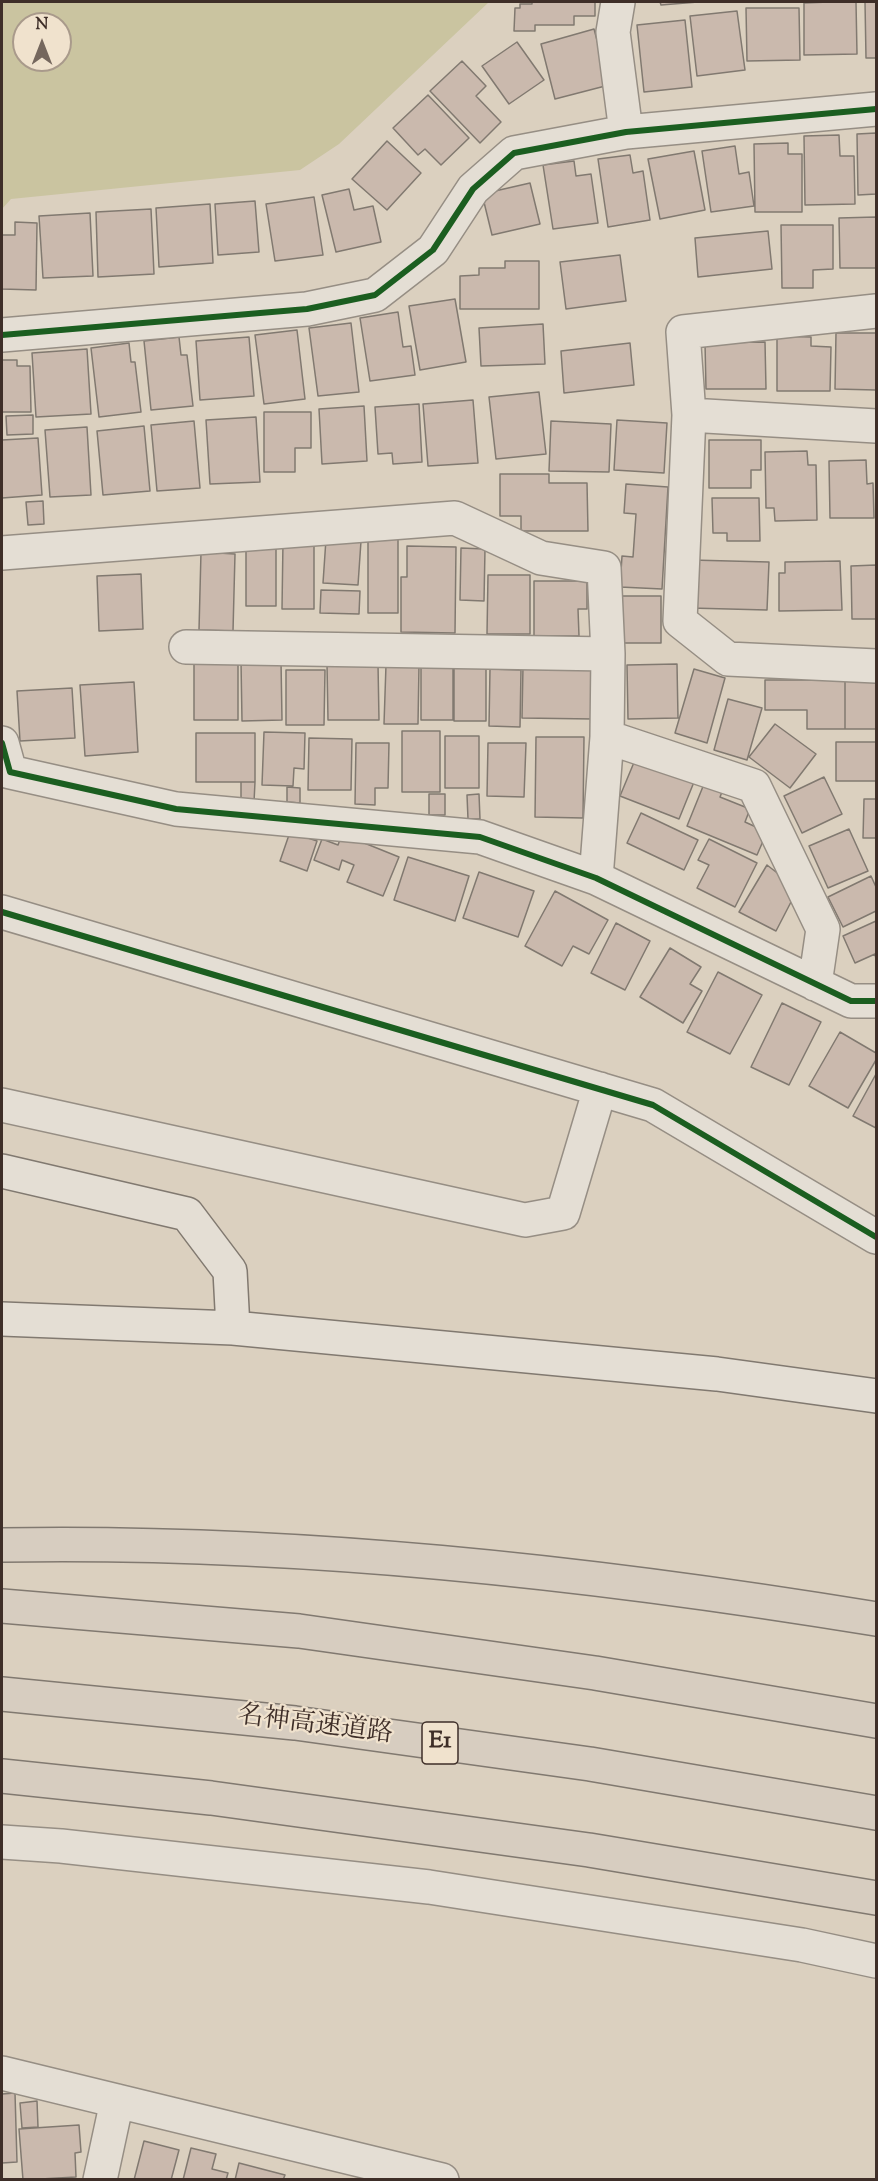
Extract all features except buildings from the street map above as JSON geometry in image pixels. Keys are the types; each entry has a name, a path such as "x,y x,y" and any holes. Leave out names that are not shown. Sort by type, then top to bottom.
{"highway":[{"path":"2,1545 201,1547 379,1557 609,1580 876,1619"},
{"path":"2,1606 299,1631 595,1672 876,1721"},
{"name":"名神高速道路","path":"2,1694 319,1726 590,1764 876,1813"},
{"path":"2,1776 211,1798 589,1850 876,1898"}],"street":[{"path":"618,2 613,32 626,132"},
{"path":"2,335 307,309 375,295 433,250 473,189 514,153 626,132 876,109"},
{"path":"876,311 683,332 689,416 680,621 728,659 876,666"},
{"path":"689,416 876,426"},
{"path":"2,553 455,518 541,558 604,567 608,654 607,737 596,878"},
{"path":"186,648 608,654"},
{"path":"607,737 754,786 823,929 814,984"},
{"path":"2,743 10,772 176,809 480,837 596,878 851,1001 876,1001"},
{"path":"2,912 653,1105 876,1237"},
{"path":"2,1105 525,1220 563,1213 600,1089"},
{"path":"2,1171 187,1214 230,1271 233,1328"},
{"path":"2,1319 233,1328 717,1374 876,1396"},
{"path":"2,1842 61,1846 429,1887 802,1945 876,1961"},
{"path":"2,2073 428,2177"},
{"path":"100,2180 117,2101"}],"shaded area":[{"path":"2,2 489,2 339,144 300,170 11,199 2,209"}],"cycle path":[{"path":"2,335 307,309 375,295 433,250 473,189 514,153 626,132 876,109"},
{"path":"2,743 10,772 176,809 480,837 596,878 851,1001 876,1001"},
{"path":"2,912 653,1105 876,1237"}]}
